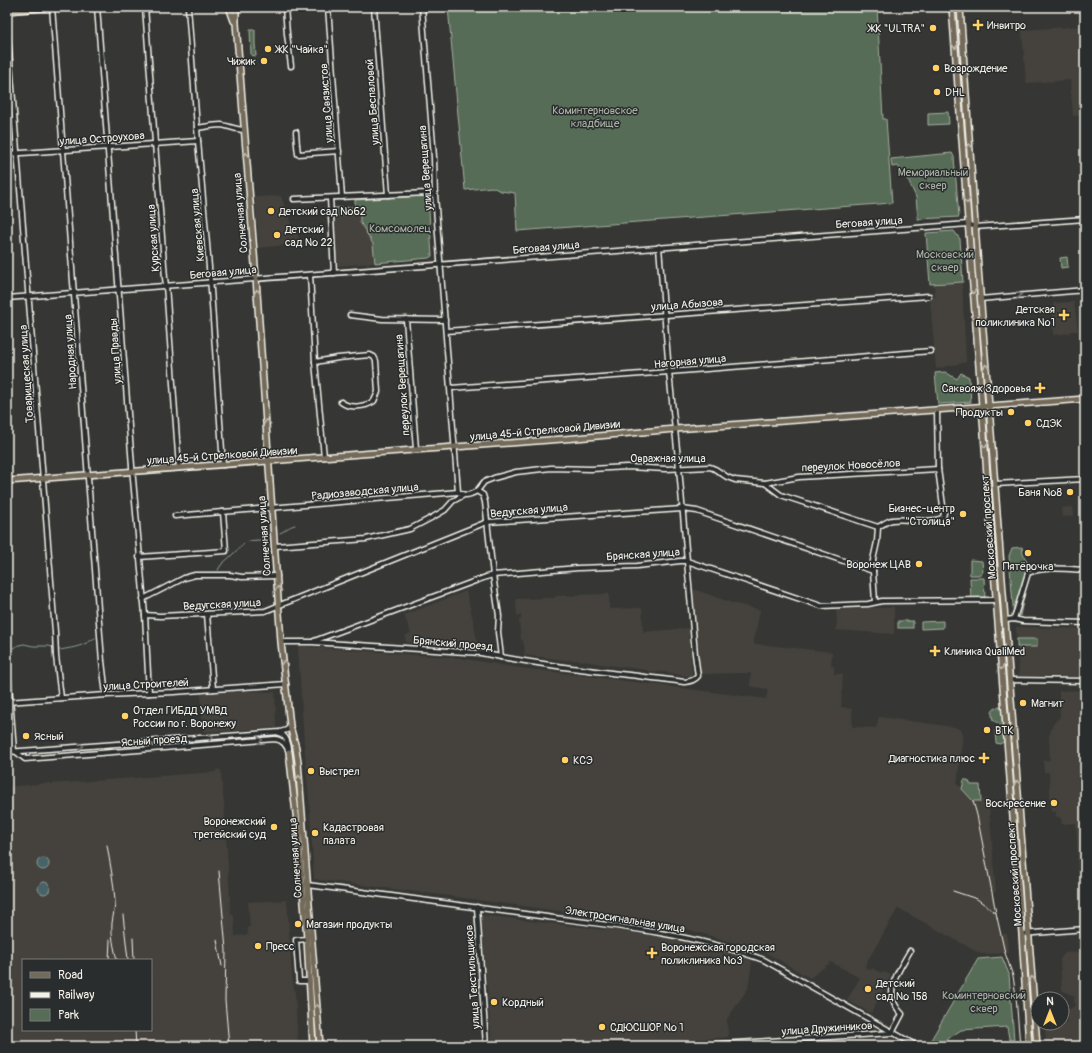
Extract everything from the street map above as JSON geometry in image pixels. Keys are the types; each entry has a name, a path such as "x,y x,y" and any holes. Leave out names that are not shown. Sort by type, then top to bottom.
{"main road":[{"path":"7,11 52,7"},
{"name":"Солнечная улица","path":"229,7 236,23"},
{"name":"Солнечная улица","path":"236,7 244,130 270,461 281,642 290,726 296,748 313,1046"},
{"name":"Московский проспект","path":"952,7 1022,934 1029,1046"},
{"name":"Московский проспект","path":"960,7 980,299 1037,1046"},
{"name":"улица 45-й Стрелковой Дивизии","path":"7,481 1085,399"},
{"name":"Брянская улица","path":"996,600 1004,600"},
{"name":"Солнечная улица","path":"289,752 296,805 320,1046"}],"street":[{"name":"Народная улица","path":"52,7 102,661 106,695"},
{"name":"улица Правды","path":"97,7 132,472 145,615 149,694"},
{"name":"Курская улица","path":"145,7 179,468"},
{"name":"Киевская улица","path":"188,7 223,465"},
{"path":"285,7 292,66"},
{"name":"улица Связистов","path":"328,7 342,197"},
{"name":"улица Беспаловой","path":"374,7 388,195"},
{"name":"улица Верещагина","path":"422,7 458,492"},
{"name":"Товарищеская улица","path":"7,24 56,656 61,698"},
{"path":"197,128 220,125 244,130"},
{"path":"296,132 298,154 338,151"},
{"name":"улица Остроухова","path":"7,154 198,141"},
{"path":"294,199 388,195 435,195"},
{"path":"330,198 334,273"},
{"name":"Беговая улица","path":"7,298 968,224 975,227 1085,219"},
{"path":"659,247 687,561"},
{"path":"310,275 318,405 324,457"},
{"path":"980,299 1085,290"},
{"name":"улица Абызова","path":"446,331 929,296"},
{"path":"350,315 382,319 445,320"},
{"name":"переулок Верещагина","path":"406,319 416,449"},
{"name":"Нагорная улица","path":"451,388 931,351"},
{"path":"315,362 370,355 374,357 376,361 378,392 374,401 365,405 349,406 341,402"},
{"path":"765,483 781,495 878,527 892,520 940,519 943,517 944,513 938,469 937,410"},
{"name":"Овражная улица","path":"275,546 366,539 410,529 445,510 453,501 476,491 484,482 516,472 530,470 551,468 590,469 627,467 666,469 710,467 726,477 735,480 765,483"},
{"name":"переулок Новосёлов","path":"765,483 799,477 938,469"},
{"path":"995,484 1085,479"},
{"path":"476,491 482,495 485,502 499,616 498,632 501,657"},
{"path":"458,492 464,495"},
{"name":"Радиозаводская улица","path":"174,516 458,492"},
{"name":"Ведугская улица","path":"145,615 160,616 265,611 487,522 682,509 697,511 873,571"},
{"path":"139,557 226,551 223,512"},
{"path":"875,602 873,560 877,542 878,527"},
{"name":"Брянская улица","path":"312,642 493,575 578,568 637,566 680,561 687,561 821,606 868,604 882,601 996,600"},
{"name":"Брянский проезд","path":"281,642 312,642 481,653 561,666 684,682 691,681 698,676 694,654 687,561"},
{"path":"1014,619 1028,573 1052,569 1085,570"},
{"path":"143,599 184,578 195,575 230,575 242,577 277,576"},
{"path":"207,614 213,689"},
{"path":"1005,620 1014,619 1022,621 1085,623"},
{"path":"7,657 9,702 14,751"},
{"path":"1010,680 1085,681"},
{"name":"улица Строителей","path":"9,702 286,684"},
{"name":"Ясный проезд","path":"7,752 284,732 290,726"},
{"path":"276,732 282,734 287,740 289,752"},
{"name":"Ясный проезд","path":"14,751 25,759 275,739 287,746 289,752"},
{"path":"46,757 57,748"},
{"name":"Электросигнальная улица","path":"304,885 477,907 679,936 764,960 917,1046"},
{"name":"улица Текстильщиков","path":"477,907 486,1046"},
{"path":"1022,934 1085,929"},
{"path":"306,940 296,940 299,981 309,981"},
{"path":"892,1033 902,1014 897,1009 893,1001 892,992 894,980 910,951"},
{"name":"улица Дружинников","path":"690,1046 892,1033"}],"shaded area":[{"path":"1085,26 1085,115 1073,116 1070,80 1026,83 1022,30"},
{"path":"281,196 291,224 302,243 259,248 255,197"},
{"name":"Комсомолец","path":"428,197 432,256 429,258 337,266 332,208 355,207 355,200"},
{"path":"962,282 966,362 936,369 930,298 935,297 934,284"},
{"name":"Детская поликлиника №1","path":"1074,302 1078,331 1070,331 1070,333 1053,335 1053,303"},
{"path":"1082,302 1085,302 1085,329 1083,329"},
{"path":"1073,507 1074,516 1062,517 1061,508"},
{"path":"693,589 732,603 760,610 754,645 832,652 831,665 834,667 834,674 843,674 841,707 852,709 852,727 876,728 879,717 954,727 963,733 957,785 961,787 973,801 981,801 987,798 996,892 993,892 1001,934 1007,934 1008,953 981,954 898,908 865,965 866,968 871,970 872,968 879,972 891,975 871,1013 847,1000 860,978 831,962 810,978 763,951 683,928 314,879 298,646 459,658 520,668 766,699 768,689 750,686 751,673 702,674 700,672"},
{"path":"466,591 478,648 406,642 405,636 411,633 404,615"},
{"path":"609,594 609,609 642,608 643,632 689,628 692,677 578,660 564,660 524,655 525,648 523,640 521,640 519,620 521,620 521,615 517,615 516,599"},
{"path":"894,607 894,634 836,630 836,610"},
{"path":"1016,627 1082,629 1084,677 1019,676"},
{"path":"1085,690 1085,873 1078,873 1076,823 1062,824 1061,818 1056,816 1056,811 1051,812 1049,772 1044,772 1043,761 1050,760 1049,736 1053,724 1060,717 1059,691"},
{"path":"242,691 275,692 276,728 203,732 201,694"},
{"path":"216,770 221,770 231,915 234,915 235,936 248,935 248,927 250,927 248,902 287,900 298,1046 7,1046 7,787 216,772"},
{"path":"481,915 670,938 702,946 750,960 752,962 748,988 727,1019 728,1037 608,1046 492,1046"},
{"path":"1085,952 1085,1046 1046,1045 1045,1031 1070,1031 1070,1009 1075,1006 1074,996 1070,994 1070,991 1062,990 1060,959 1065,953"},
{"path":"890,1038 903,1046 768,1046"}],"green space":[{"name":"Коминтерновское кладбище","path":"448,7 877,7 883,119 886,119 892,203 517,231 515,193 501,191 492,187 465,190"},
{"path":"250,30 255,30 256,56 251,55"},
{"path":"948,112 949,124 928,125 928,113"},
{"name":"Мемориальный сквер","path":"952,153 954,157 959,217 918,219 916,197 909,182 898,166 892,167 891,159"},
{"name":"Комсомолец","path":"428,197 432,256 429,258 375,263 373,244 360,222 360,214 333,216 332,208 355,207 355,200"},
{"name":"Московский сквер","path":"954,231 960,239 963,282 930,284 926,233"},
{"path":"1067,257 1068,267 1061,268 1060,258"},
{"path":"945,372 957,379 961,373 969,377 971,402 938,404 935,373"},
{"path":"1022,547 1023,554 1030,568 1020,616 1014,617 1009,556 1012,548"},
{"path":"970,560 982,561 983,571 981,575 970,575"},
{"path":"970,578 984,578 985,597 971,598"},
{"path":"898,621 913,621 913,628 898,628"},
{"path":"943,621 943,628 921,629 921,622"},
{"path":"1017,639 1037,639 1037,647 1017,647"},
{"path":"999,706 1002,707 1003,726 993,720 992,717 992,712"},
{"path":"999,729 1004,734 1005,741 1000,744 996,743 995,730"},
{"path":"964,780 968,780 971,785 980,785 981,801 973,801 962,789"},
{"name":"Коминтерновский сквер","path":"1002,957 1009,974 1014,1040 1010,1040 1007,1027 961,1030 939,1046 928,1045 978,959"}],"water":[{"path":"43,858 47,860 49,864 47,868 43,870 39,868 37,864 39,860"},
{"path":"44,882 48,884 50,888 48,892 44,894 40,892 38,888 40,884"}],"waterway":[{"path":"280,533 295,525"},
{"path":"218,570 221,565 246,542 268,539"},
{"path":"58,649 60,650 78,646 95,638"},
{"path":"11,649 24,644 33,646 49,646 55,648"}],"railway":[{"path":"973,801 1005,953 1013,976 1020,1046"},
{"path":"107,845 113,880 115,904 112,932 117,959"},
{"path":"219,871 226,950 225,1000 229,1046"},
{"path":"953,891 977,899 996,913"},
{"path":"123,915 128,959"},
{"path":"133,938 134,959"},
{"path":"109,959 110,940"},
{"path":"217,940 222,966"},
{"path":"135,1031 136,1046"}],"place":[{"name":"Инвитро","path":"978,25"},
{"name":"ЖК \"ULTRA\"","path":"933,28"},
{"name":"ЖК \"Чайка\"","path":"268,49"},
{"name":"Чижик","path":"264,61"},
{"name":"Возрождение","path":"936,68"},
{"name":"DHL","path":"937,92"},
{"name":"Детский сад №62","path":"271,211"},
{"name":"Детский сад № 22","path":"277,235"},
{"name":"Детская поликлиника №1","path":"1064,315"},
{"name":"Саквояж Здоровья","path":"1040,388"},
{"name":"Продукты","path":"1011,412"},
{"name":"СДЭК","path":"1028,423"},
{"name":"Баня №8","path":"1070,492"},
{"name":"Бизнес-центр \"Столица\"","path":"963,514"},
{"name":"Пятёрочка","path":"1028,553"},
{"name":"Воронеж ЦАВ","path":"919,564"},
{"name":"Клиника QualiMed","path":"935,651"},
{"name":"Магнит","path":"1023,703"},
{"name":"Отдел ГИБДД УМВД России по г. Воронежу","path":"125,716"},
{"name":"ВТК","path":"987,730"},
{"name":"Ясный","path":"26,736"},
{"name":"Диагностика плюс","path":"984,758"},
{"name":"КСЭ","path":"565,760"},
{"name":"Выстрел","path":"311,771"},
{"name":"Воскресение","path":"1054,803"},
{"name":"Воронежский третейский суд","path":"274,827"},
{"name":"Кадастровая палата","path":"315,833"},
{"name":"Магазин продукты","path":"298,924"},
{"name":"Пресс","path":"258,946"},
{"name":"Воронежская городская поликлиника №3","path":"652,953"},
{"name":"Детский сад № 158","path":"868,989"},
{"name":"Кордный","path":"494,1002"},
{"name":"СДЮСШОР № 1","path":"602,1027"}]}
